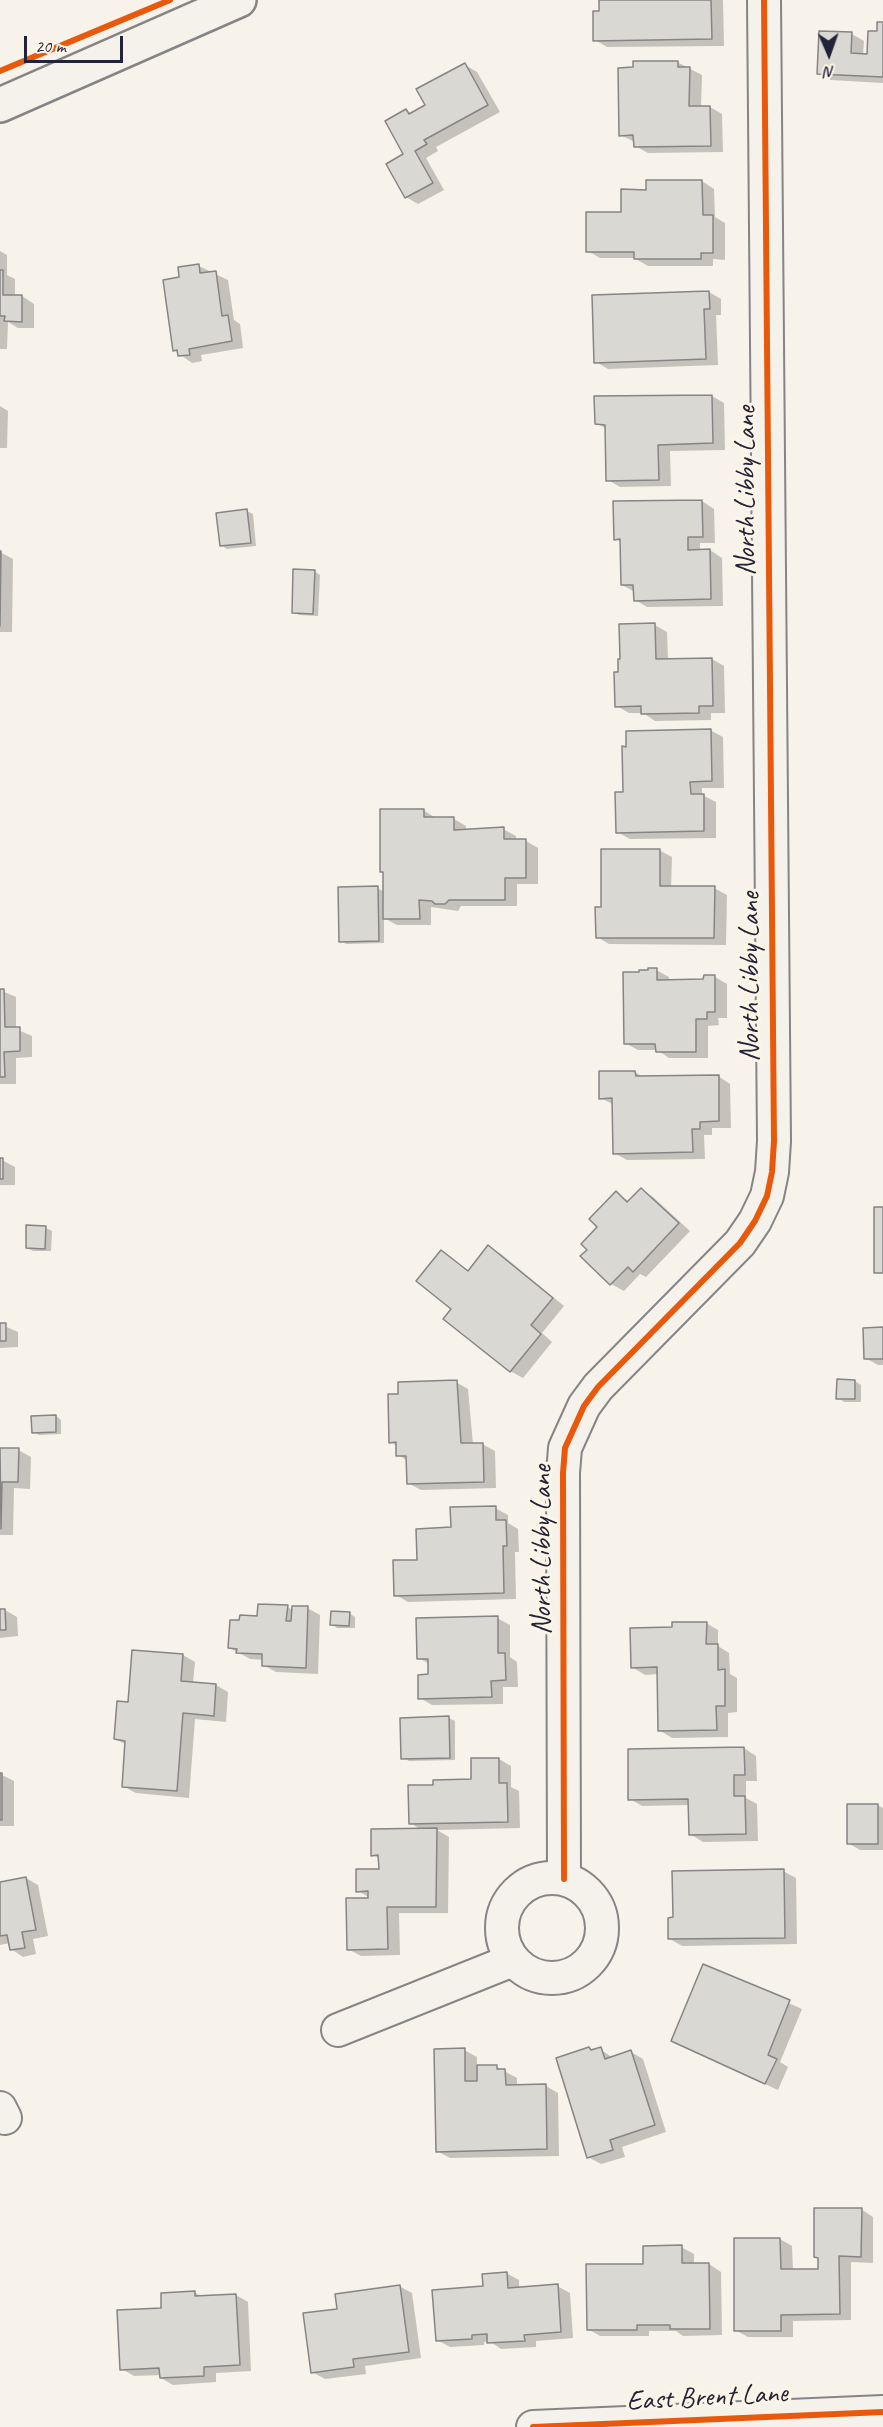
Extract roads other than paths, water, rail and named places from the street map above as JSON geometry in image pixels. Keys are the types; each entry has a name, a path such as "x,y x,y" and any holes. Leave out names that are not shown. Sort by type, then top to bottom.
{"main road":[{"path":"0,105 239,0"}],"street":[{"name":"North Libby Lane","path":"564,1879 563,1473 566,1448 584,1406 598,1387 740,1243 755,1221 767,1196 772,1172 774,1118 764,0"},
{"path":"549,1878 564,1879 579,1885 598,1909 602,1924 600,1940 594,1954 584,1966 571,1974 555,1977 532,1973 513,1960 505,1946 502,1931 503,1916 509,1901 520,1889 533,1881 549,1878"},
{"path":"338,2030 513,1960"},
{"name":"East Brent Lane","path":"533,2427 883,2412"}]}
